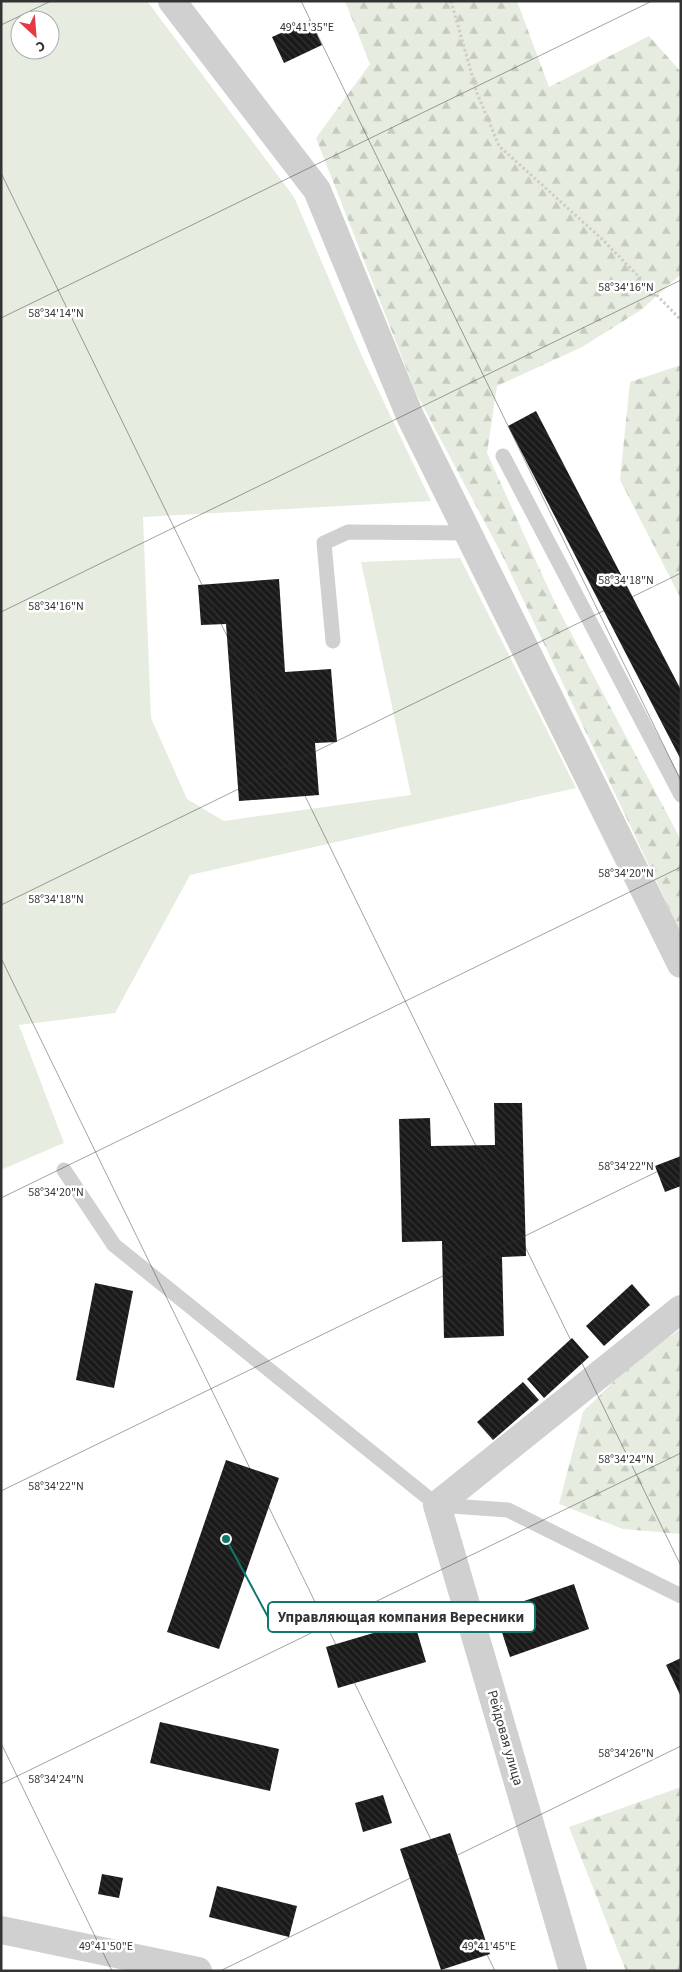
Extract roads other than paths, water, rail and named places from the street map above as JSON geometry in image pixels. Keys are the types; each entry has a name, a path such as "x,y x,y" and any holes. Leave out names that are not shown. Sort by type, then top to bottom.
{"street":[{"path":"172,1 317,190 410,416 681,964"},
{"path":"437,1505 681,1309"},
{"name":"Рейдовая улица","path":"437,1505 572,1971"},
{"path":"1,1930 198,1971"}],"lane":[{"path":"503,456 681,795"},
{"path":"333,641 324,543 348,532 468,533"},
{"path":"64,1170 114,1245 437,1505 508,1510 681,1596"}],"place":[{"name":"Управляющая компания Вересники","path":"226,1539"}]}
